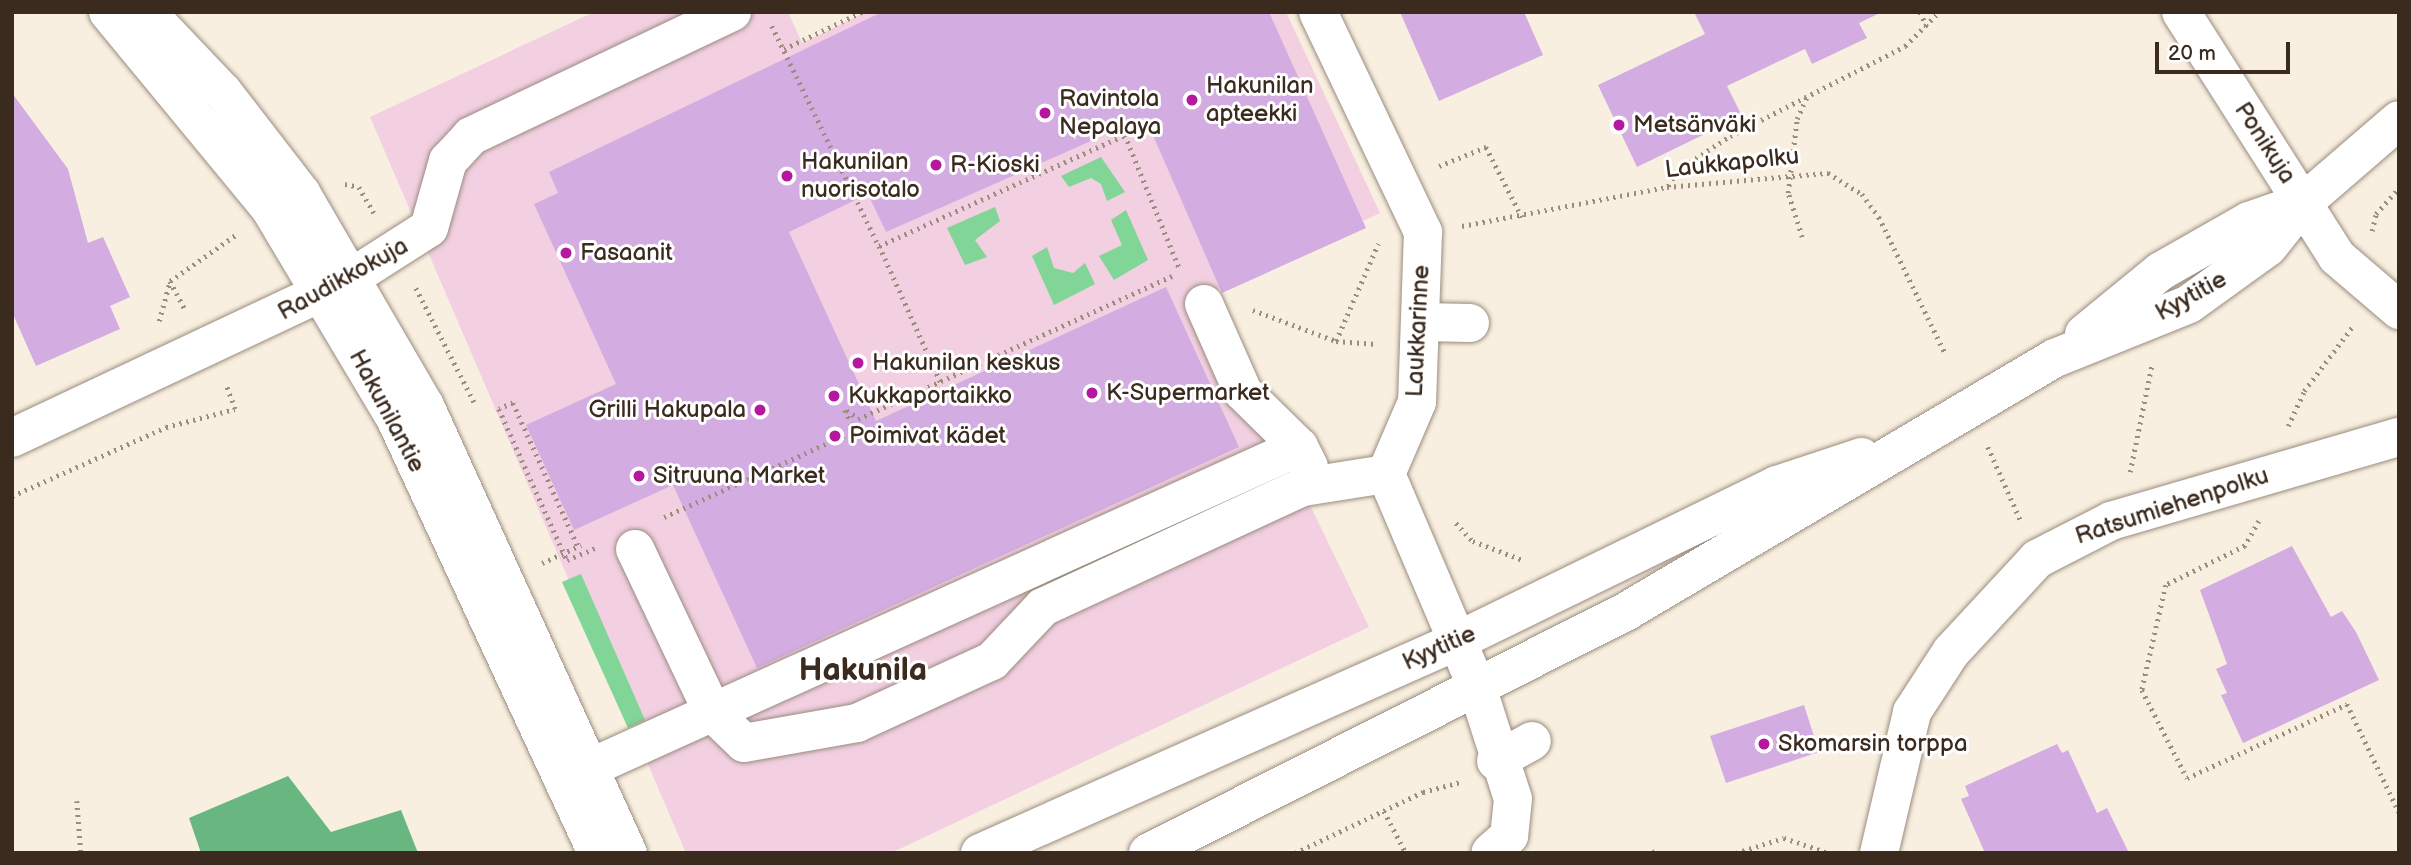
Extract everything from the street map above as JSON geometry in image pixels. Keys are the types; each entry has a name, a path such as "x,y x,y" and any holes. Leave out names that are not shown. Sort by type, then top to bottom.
{"main road":[{"name":"Hakunilantie","path":"108,12 334,287"},
{"name":"Hakunilantie","path":"147,12 223,92 301,194 334,287 396,420 575,775 628,853"},
{"name":"Raudikkokuja","path":"12,438 334,287 429,228 448,161 471,136 732,12"},
{"name":"Laukkarinne","path":"1318,12 1423,232 1417,402 1386,474"},
{"name":"Ponikuja","path":"2182,12 2337,257 2399,310"},
{"name":"Kyytitie","path":"1148,853 1478,690 1801,514 1898,445 2055,358 2161,271 2249,221 2304,202 2399,120"},
{"path":"1197,292 1243,392 1298,447 1317,482"},
{"path":"1421,322 1470,323"},
{"name":"Ratsumiehenpolku","path":"1879,853 1912,712 1951,652 2037,559 2112,521 2252,477 2399,437"},
{"name":"Kyytitie","path":"979,853 1457,641 1777,485 1898,445"},
{"path":"575,775 1298,447"},
{"path":"632,538 713,713 744,743 857,723 992,661 1043,607 1317,482 1386,474 1478,690 1496,761 1516,818 1509,836 1490,853"},
{"path":"1496,761 1532,741"},
{"name":"Hakunilantie","path":"575,775 597,853"}],"path":[{"path":"766,12 879,246 940,382"},
{"path":"784,50 862,12"},
{"path":"1920,12 1927,27"},
{"path":"1667,187 1678,170 1808,94 1905,46 1927,27 1939,12"},
{"path":"1802,237 1790,212 1791,173 1797,119 1808,94"},
{"path":"879,246 1125,135 1181,272 1197,292"},
{"path":"1399,182 1486,147 1521,217"},
{"name":"Laukkapolku","path":"1336,341 1381,237 1521,217 1667,187 1791,173 1828,173 1862,194 1945,353"},
{"path":"854,430 845,410 856,418 1181,272"},
{"path":"1270,317 1336,341 1385,345"},
{"path":"2360,321 2344,331 2252,477 2267,503 2245,547 2166,585 2142,690 2186,778 2347,704 2399,812"},
{"path":"2112,521 2127,485 2154,349"},
{"path":"541,563 579,546 513,403 499,409 567,560 632,538 861,428"},
{"path":"12,496 166,427 235,409"},
{"path":"1985,441 2037,559"},
{"path":"1451,518 1473,541 1523,560 1534,556"},
{"path":"1295,853 1496,761"},
{"path":"77,801 81,853"},
{"path":"1384,811 1406,853"},
{"path":"1736,853 1783,838 1829,853"}],"shaded area":[{"name":"Hakunilan keskus","path":"594,12 788,12 802,43 866,12 1286,12 1380,213 1208,294 1369,627 891,853 686,853 370,117"}],"green space":[{"path":"1101,157 1125,192 1107,201 1101,184 1091,178 1069,187 1061,176"},
{"path":"995,207 1000,221 975,240 987,257 965,265 947,228"},
{"path":"1126,210 1148,260 1114,280 1099,256 1122,245 1111,220"},
{"path":"1047,247 1054,268 1073,273 1085,263 1095,284 1054,305 1032,256"},
{"path":"581,574 645,720 628,728 562,582"},
{"path":"288,776 331,832 401,810 418,853 201,853 189,818"}],"building":[{"path":"882,12 1269,12 1366,228 1222,293 1145,117 886,232 868,194 789,232 876,421 1166,287 1239,447 757,668 673,485 574,530 526,425 616,384 534,204 558,193 549,172"},
{"path":"1400,12 1524,12 1543,55 1439,101"},
{"path":"1694,12 1882,12 1859,23 1867,38 1812,64 1805,49 1727,86 1742,116 1637,167 1598,85 1705,34"},
{"path":"12,93 68,169 88,243 103,237 130,297 110,306 120,329 36,366 12,312"},
{"path":"2292,546 2331,617 2342,611 2356,632 2379,680 2243,743 2221,695 2227,693 2216,669 2227,664 2200,590"},
{"name":"Skomarsin torppa","path":"1804,705 1819,752 1726,783 1710,736"},
{"path":"2057,744 2062,753 2068,750 2097,813 2107,808 2129,853 1985,853 1961,799 1969,796 1965,786"}],"place":[{"name":"Hakunilan apteekki","path":"1192,100"},
{"name":"Ravintola Nepalaya","path":"1045,113"},
{"name":"Metsänväki","path":"1619,125"},
{"name":"R-Kioski","path":"936,165"},
{"name":"Hakunilan nuorisotalo","path":"787,176"},
{"name":"Fasaanit","path":"566,253"},
{"name":"Hakunilan keskus","path":"858,363"},
{"name":"K-Supermarket","path":"1092,393"},
{"name":"Kukkaportaikko","path":"834,396"},
{"name":"Grilli Hakupala","path":"760,410"},
{"name":"Poimivat kädet","path":"835,436"},
{"name":"Sitruuna Market","path":"639,476"},
{"name":"Skomarsin torppa","path":"1764,744"}],"district":[{"name":"Hakunila","path":"863,671"}]}
